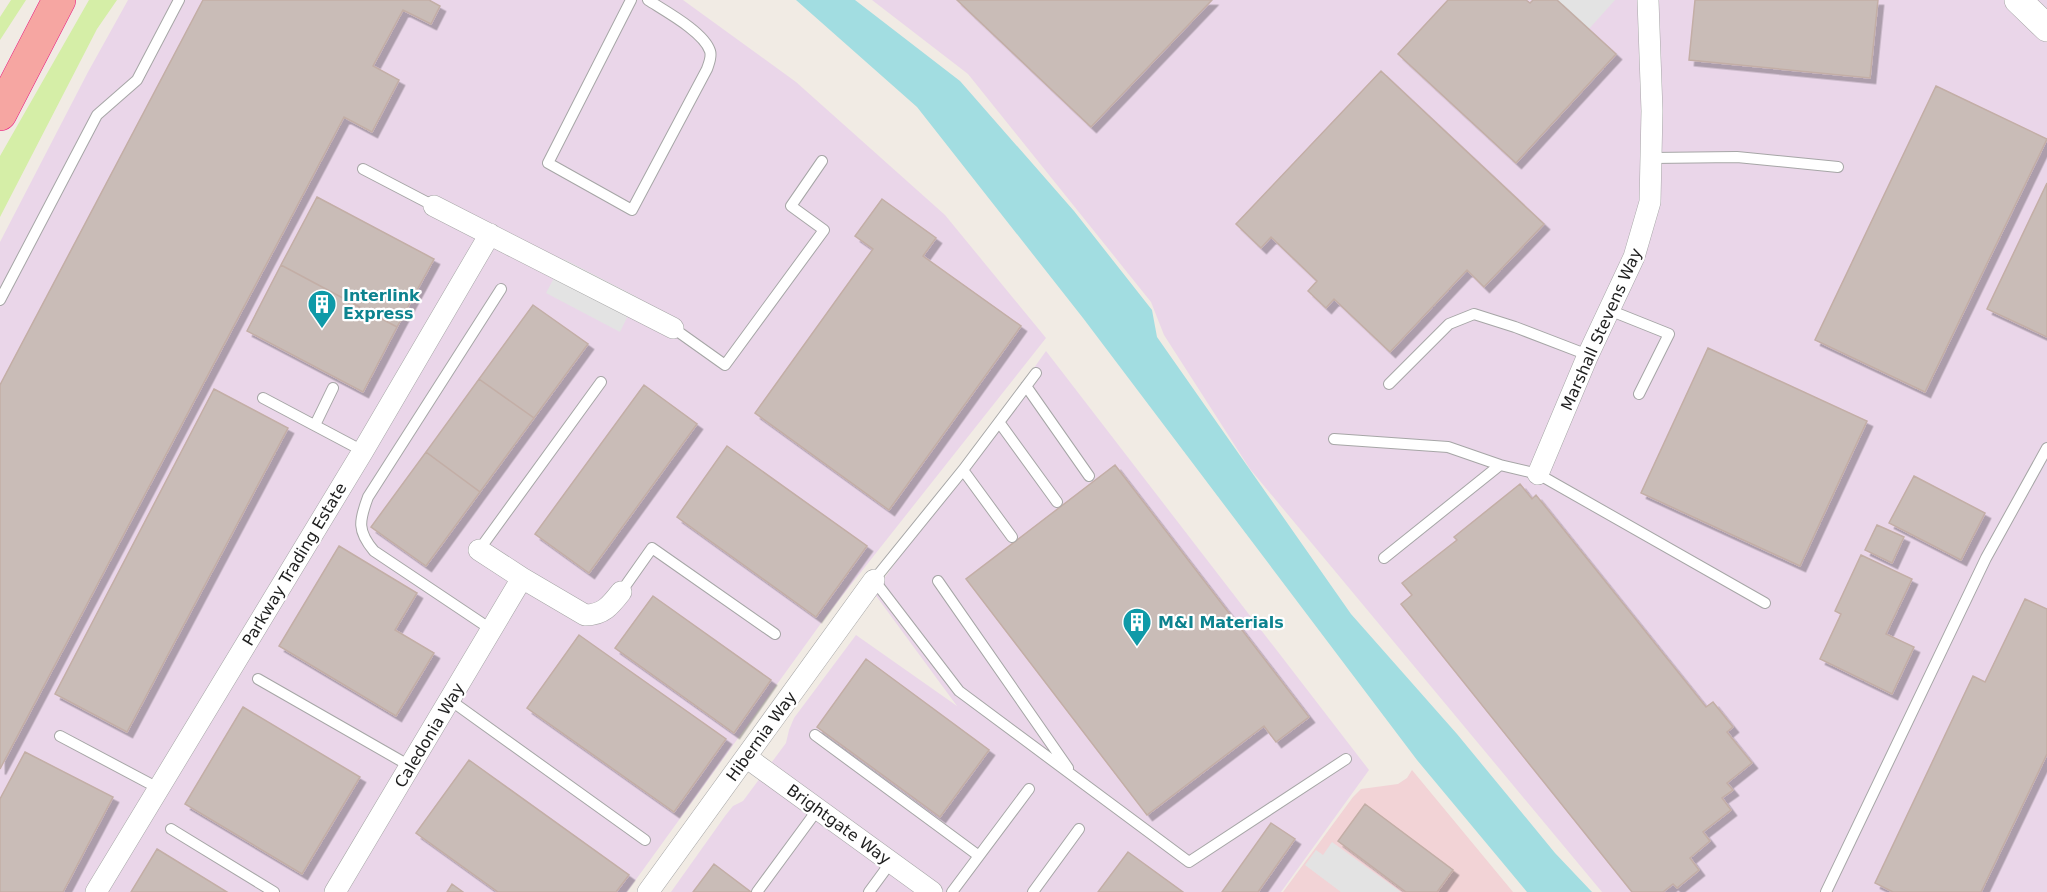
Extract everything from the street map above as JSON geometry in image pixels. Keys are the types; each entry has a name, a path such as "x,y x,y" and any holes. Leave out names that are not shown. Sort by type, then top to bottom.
{"highway":[{"path":"0,69 44,0"},
{"path":"0,114 59,0"}],"street":[{"name":"Marshall Stevens Way","path":"1538,474 1588,355 1634,257 1650,202 1652,158 1648,0"},
{"path":"2018,0 2047,28"},
{"path":"434,206 673,328"},
{"name":"Parkway Trading Estate","path":"96,892 363,451 490,234"},
{"path":"479,550 585,615 595,615 604,611 621,592"},
{"name":"Caledonia Way","path":"335,892 522,578"},
{"name":"Hibernia Way","path":"648,892 874,580"},
{"name":"Brightgate Way","path":"746,757 932,892"}],"lane":[{"path":"0,300 97,115 137,80 179,0"},
{"path":"631,0 548,163 632,210 711,59 711,52 706,42 686,25 648,0"},
{"path":"1652,158 1737,158 1838,167"},
{"path":"673,328 725,365 824,230 791,206 822,161"},
{"path":"363,169 434,206"},
{"path":"492,630 374,551 364,539 360,527 368,497 501,289"},
{"path":"1609,310 1669,334 1639,394"},
{"path":"1389,384 1449,324 1474,315 1515,327 1588,355"},
{"path":"1036,373 963,470 874,580 959,691 1189,862 1346,759"},
{"path":"479,550 601,382"},
{"path":"1026,386 1089,476"},
{"path":"315,425 333,388"},
{"path":"263,398 363,451"},
{"path":"999,422 1057,502"},
{"path":"1334,439 1448,447 1500,465 1538,474 1765,603"},
{"path":"1826,892 1986,558 2047,448"},
{"path":"1384,558 1500,465"},
{"path":"963,470 1012,537"},
{"path":"621,592 652,548 775,634"},
{"path":"938,581 1074,776"},
{"path":"258,679 410,766"},
{"path":"450,700 645,840"},
{"path":"815,735 979,856"},
{"path":"60,736 159,788"},
{"path":"952,892 1029,789"},
{"path":"757,892 818,809"},
{"path":"171,829 274,892"},
{"path":"1033,892 1079,829"},
{"path":"869,892 891,862"}],"shaded area":[{"path":"128,0 683,0 796,82 945,215 1046,338 827,615 627,892 0,892 0,242"},
{"path":"872,0 2047,0 2047,892 1602,892 1250,469 1164,335 1151,302 968,74"},
{"path":"1554,0 1615,0 1588,30"},
{"path":"564,259 637,297 620,332 546,293"},
{"path":"1046,351 1369,770 1281,892 671,892 725,816 733,806 743,801 786,743 794,718 856,635 957,706 874,593"},
{"path":"1412,770 1513,892 1283,892 1361,789 1398,784 1407,778"},
{"path":"1332,842 1401,892 1341,892 1305,865 1316,850 1323,855"}],"green space":[{"path":"11,0 26,0 0,40 0,17"},
{"path":"89,0 117,0 97,29 0,217 0,156"}],"water":[{"path":"796,0 855,0 960,81 1074,211 1152,310 1157,337 1351,614 1457,734 1555,853 1592,892 1527,892 1417,760 1083,318 917,107"}],"building":[{"path":"203,0 429,0 440,6 431,24 403,10 373,66 399,80 372,132 344,117 0,769 0,385"},
{"path":"957,0 1212,0 1091,127"},
{"path":"1448,0 1526,0 1530,3 1533,0 1557,0 1616,54 1516,163 1398,54"},
{"path":"1695,0 1878,0 1870,78 1689,60"},
{"path":"1381,71 1544,224 1484,287 1467,270 1390,352 1334,299 1326,308 1308,291 1317,281 1271,237 1261,248 1236,224"},
{"path":"1936,86 2047,139 1925,392 1815,340"},
{"path":"2047,183 2047,337 1987,309"},
{"path":"317,197 434,259 397,327 281,265"},
{"path":"882,199 936,238 923,256 1021,326 889,510 755,413 873,249 855,236"},
{"name":"Interlink Express","path":"281,265 397,327 363,392 247,331"},
{"path":"533,305 588,344 534,418 479,379"},
{"path":"1708,348 1867,421 1800,566 1641,493"},
{"path":"479,379 534,418 480,492 426,452"},
{"path":"644,385 697,424 589,573 535,534"},
{"path":"214,389 288,428 127,732 55,694"},
{"path":"727,446 867,546 816,617 677,517"},
{"path":"426,452 480,492 426,566 371,527"},
{"name":"M&I Materials","path":"1115,465 1309,717 1276,742 1264,726 1147,815 966,579"},
{"path":"1914,476 1985,513 1961,560 1889,523"},
{"path":"1520,484 1532,499 1536,495 1706,707 1713,702 1733,727 1727,732 1752,763 1727,783 1733,790 1722,798 1731,810 1703,832 1710,841 1690,858 1699,870 1677,888 1673,884 1663,892 1632,892 1401,604 1412,595 1402,583 1457,540 1454,537"},
{"path":"1877,525 1904,537 1892,563 1865,550"},
{"path":"339,546 417,593 395,630 434,653 396,716 279,646"},
{"path":"1861,555 1912,579 1886,634 1914,647 1892,694 1820,659 1841,614 1835,611"},
{"path":"653,596 771,680 734,733 615,648"},
{"path":"2025,599 2047,609 2047,754 1981,892 1893,892 1875,883 1973,676 1985,682"},
{"path":"579,635 726,739 674,812 527,708"},
{"path":"866,659 989,750 940,817 817,727"},
{"path":"243,707 360,777 302,874 185,804"},
{"path":"25,752 113,797 63,892 0,892 0,799"},
{"path":"469,760 629,875 616,892 498,892 416,833"},
{"path":"1365,804 1453,870 1437,892 1406,892 1338,841"},
{"path":"1271,823 1295,839 1258,892 1222,892"},
{"path":"157,849 227,892 131,892"},
{"path":"1128,852 1183,892 1098,892"},
{"path":"714,864 751,892 693,892"},
{"path":"452,884 463,892 447,892"}],"place":[{"name":"Interlink Express","path":"322,330"},
{"name":"M&I Materials","path":"1137,648"}]}
